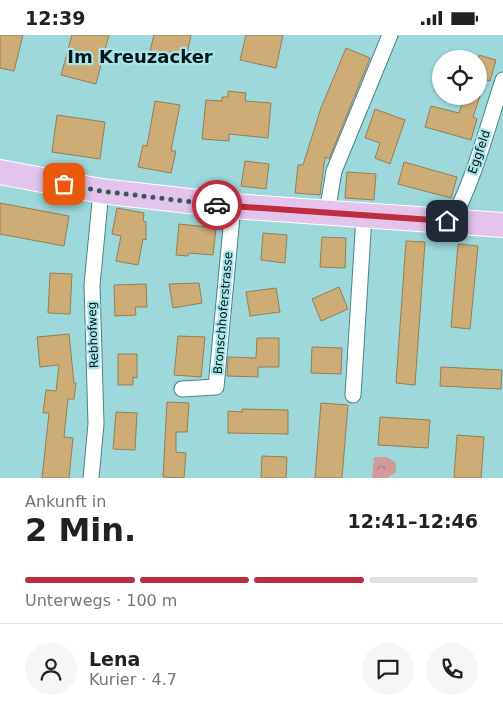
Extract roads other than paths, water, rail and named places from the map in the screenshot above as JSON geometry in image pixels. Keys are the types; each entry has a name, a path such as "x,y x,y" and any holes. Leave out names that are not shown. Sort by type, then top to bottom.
{"main road":[{"path":"0,172 101,191 233,206 503,225"}],"street":[{"path":"327,213 334,171 390,35"},
{"name":"Eggfeld","path":"451,222 470,176 503,80"},
{"name":"Rebhofweg","path":"91,478 96,424 92,285 101,191"},
{"name":"Bronschhoferstrasse","path":"182,389 216,387 233,206"},
{"path":"353,395 364,216"}],"district":[{"name":"Im Kreuzacker","path":"140,56"}]}
